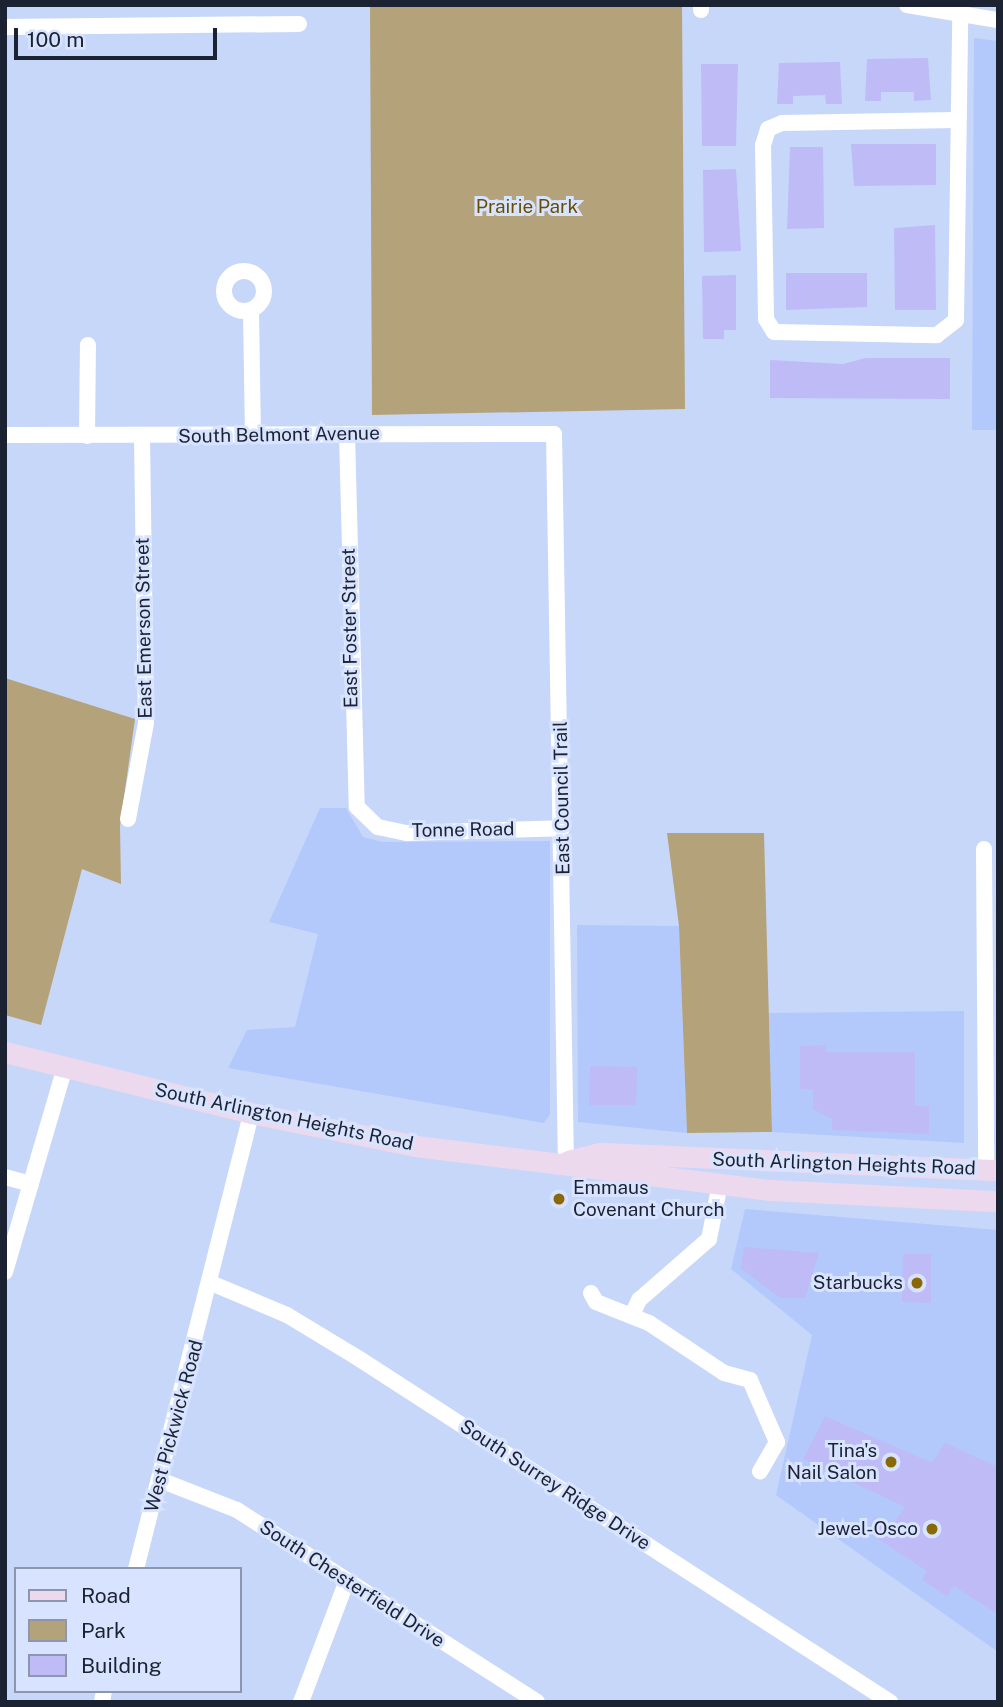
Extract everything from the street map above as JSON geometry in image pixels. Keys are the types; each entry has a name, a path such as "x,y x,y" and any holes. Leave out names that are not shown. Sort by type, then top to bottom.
{"main road":[{"name":"South Arlington Heights Road","path":"5,1052 64,1070 251,1113 416,1146 566,1162 720,1184 998,1200"},
{"name":"South Arlington Heights Road","path":"566,1162 601,1153 992,1169"}],"street":[{"path":"907,5 960,18 998,20"},
{"path":"956,120 782,123 768,130 762,145 766,319 774,332 896,335 949,330 959,309 956,120 960,18"},
{"path":"5,27 299,24"},
{"path":"251,310 253,434"},
{"path":"87,436 88,345"},
{"name":"South Belmont Avenue","path":"5,435 142,437 253,434 554,434"},
{"name":"East Foster Street","path":"347,434 352,768 357,807 365,820"},
{"name":"East Council Trail","path":"554,434 566,1162"},
{"name":"East Emerson Street","path":"128,819 146,723 142,437"},
{"name":"Tonne Road","path":"365,820 407,833 562,828"},
{"path":"984,849 992,1169"},
{"path":"7,1267 64,1070"},
{"name":"West Pickwick Road","path":"137,1567 211,1283 251,1113"},
{"path":"5,1177 31,1184"},
{"path":"632,1315 639,1300 709,1239 720,1184"},
{"name":"South Surrey Ridge Drive","path":"211,1283 287,1315 358,1358 890,1702"},
{"path":"591,1293 596,1302 632,1315 724,1373 750,1380 776,1442 760,1472"},
{"name":"South Chesterfield Drive","path":"160,1480 237,1510 537,1702"},
{"path":"301,1702 347,1580"}],"shaded area":[{"path":"974,38 998,41 998,430 972,430"},
{"path":"320,808 346,808 363,837 383,842 550,841 550,1114 544,1123 228,1068 247,1030 295,1027 318,934 269,922"},
{"path":"577,925 679,926 687,1133 578,1122"},
{"path":"964,1011 964,1143 772,1132 769,1013"},
{"path":"745,1209 998,1230 998,1652 776,1495 812,1335 731,1269"}],"green space":[{"name":"Prairie Park","path":"370,5 682,5 685,409 372,415"},
{"path":"5,678 135,719 120,826 121,884 82,869 41,1025 5,1015"},
{"path":"667,833 764,833 772,1132 687,1133 679,926"}],"building":[{"path":"928,58 931,100 914,101 914,92 881,92 881,101 865,101 867,59"},
{"path":"840,62 842,104 826,104 825,95 793,96 793,104 777,104 779,63"},
{"path":"701,64 738,64 736,146 702,146"},
{"path":"851,144 936,144 936,185 854,186"},
{"path":"790,147 823,147 824,228 787,229"},
{"path":"736,169 741,251 704,252 703,170"},
{"path":"935,225 936,310 895,310 894,228"},
{"path":"786,273 867,273 867,307 786,310"},
{"path":"736,275 736,330 724,330 724,339 703,339 702,276"},
{"path":"866,358 950,358 950,399 770,398 770,360 843,364"},
{"path":"826,1045 826,1052 915,1052 915,1106 929,1106 929,1134 832,1130 832,1119 813,1109 813,1089 800,1089 800,1046"},
{"path":"590,1066 637,1067 636,1105 589,1105"},
{"path":"744,1247 819,1253 805,1298 780,1298 741,1268"},
{"name":"Starbucks","path":"903,1254 931,1254 931,1303 902,1302"},
{"name":"Jewel-Osco","path":"825,1416 932,1463 945,1443 998,1467 998,1614 954,1586 947,1596 922,1580 927,1571 866,1531 875,1517 891,1527 905,1507 803,1459"}],"place":[{"name":"Emmaus Covenant Church","path":"559,1199"},
{"name":"Starbucks","path":"917,1283"},
{"name":"Tina's Nail Salon","path":"891,1462"},
{"name":"Jewel-Osco","path":"932,1529"}]}
